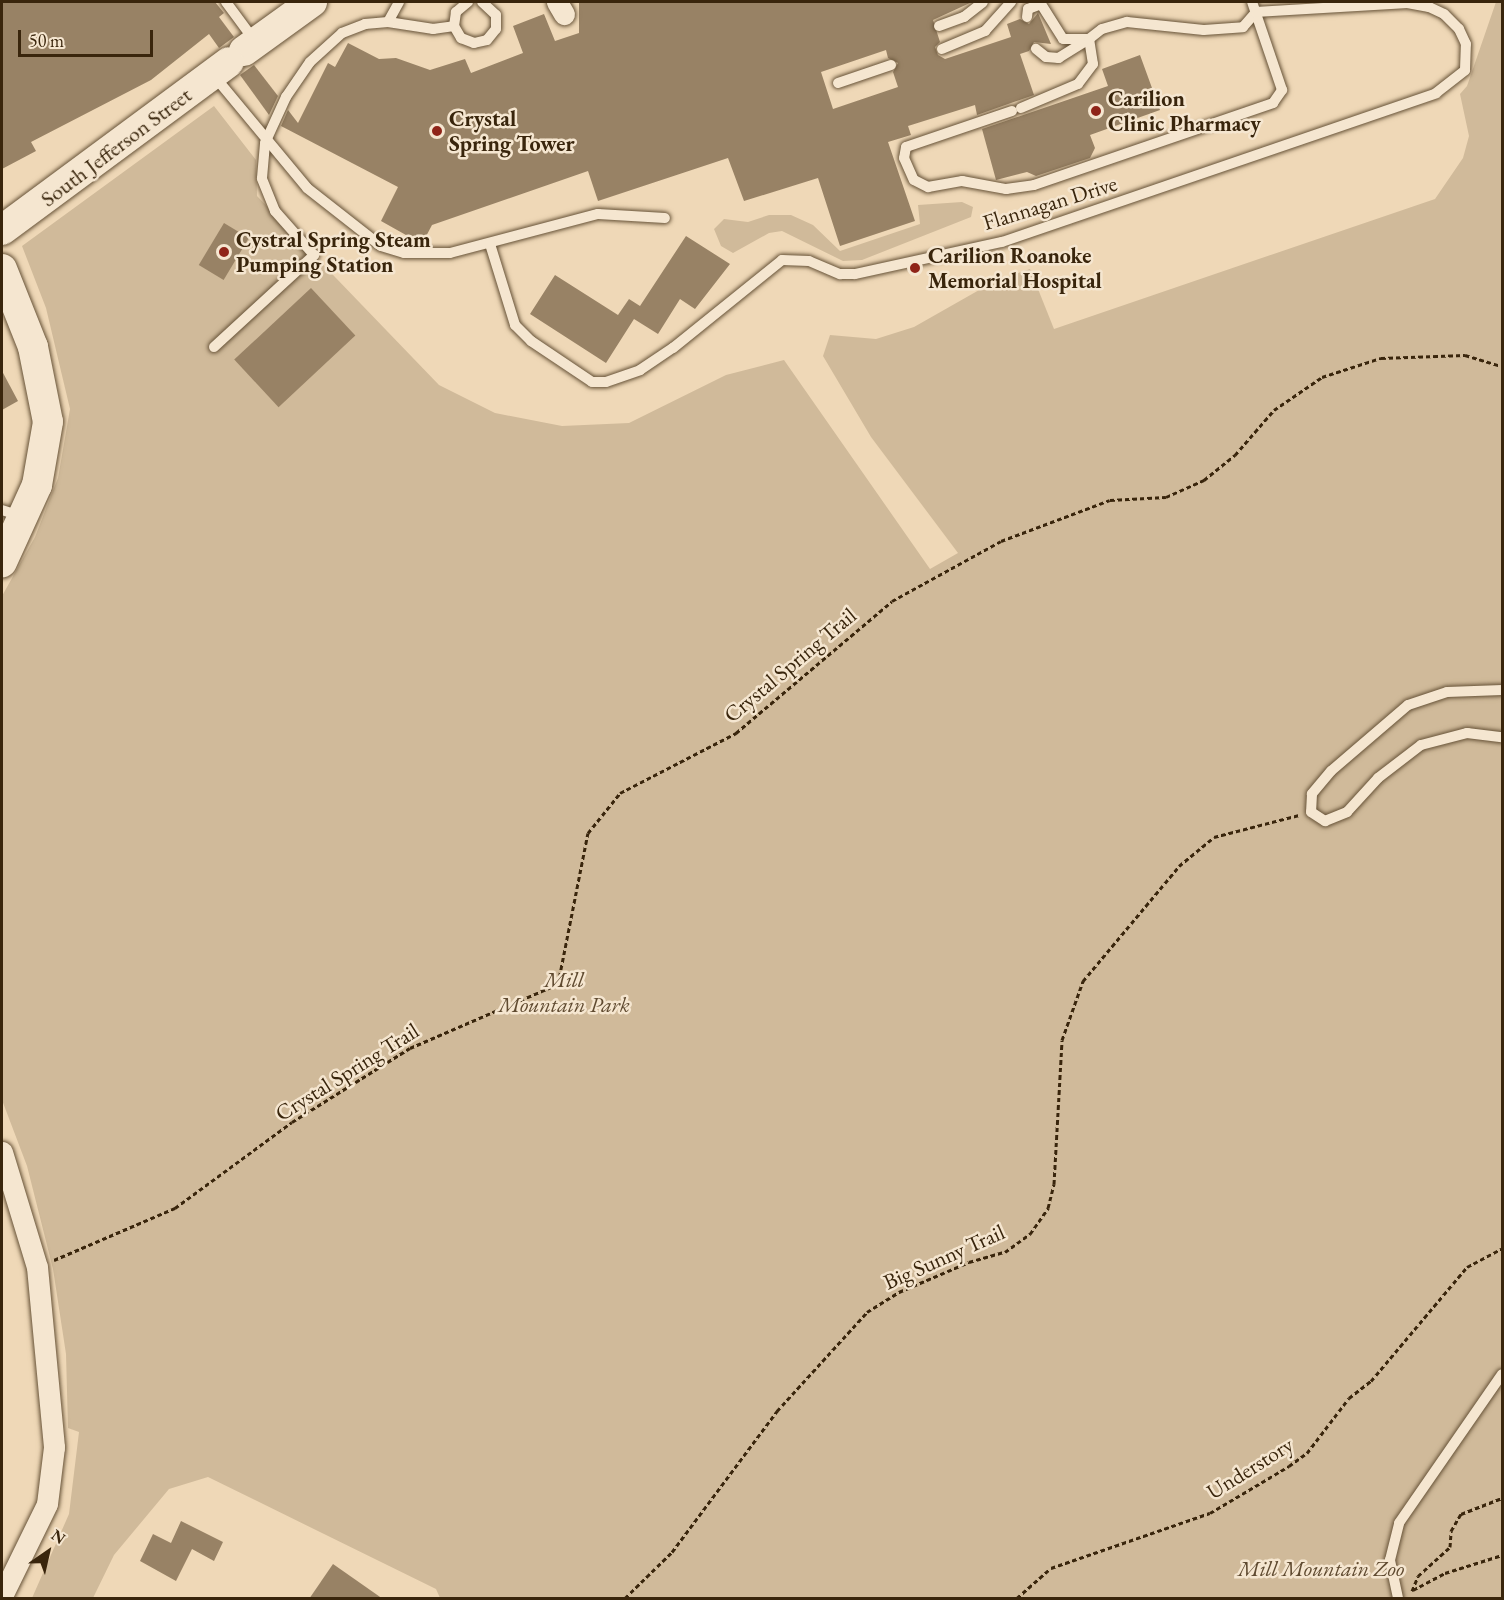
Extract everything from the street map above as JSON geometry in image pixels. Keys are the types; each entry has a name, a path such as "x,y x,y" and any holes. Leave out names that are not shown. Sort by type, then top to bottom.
{"main road":[{"name":"South Jefferson Street","path":"2,230 312,2"},
{"path":"2,269 33,347 48,422 38,485 13,514 2,562"}],"street":[{"path":"2,1152 37,1267 54,1447 48,1504 2,1596"}],"lane":[{"path":"226,2 236,57 266,143 336,214 381,246 404,253 450,253 598,214 665,218"},
{"path":"387,22 399,2"},
{"path":"468,2 456,12 454,26 467,41 487,40 496,29 496,15 482,2"},
{"path":"939,26 964,17 983,2"},
{"path":"942,49 985,31 1011,2"},
{"name":"Flannagan Drive","path":"490,244 515,325 531,341 592,382 606,382 640,370 688,338 782,260 802,260 855,274 1002,242 1436,93 1465,69 1467,50 1459,29 1444,14 1429,7 1407,3 1254,7"},
{"path":"1027,17 1028,9 1041,4 1063,39 1089,39"},
{"path":"1036,49 1046,57 1059,58 1089,39 1127,22 1204,30 1244,27 1254,7"},
{"path":"1089,39 1093,64 1078,84 1016,110 906,147 904,158 914,180 928,188 962,182 1006,189 1034,185 1273,103 1282,90 1254,7"},
{"path":"214,347 314,255 275,212 261,178 266,143 286,97 309,62 342,33 387,22 433,29 454,26"},
{"path":"838,83 891,66"},
{"path":"1503,690 1447,692 1408,705 1331,771 1312,794 1311,812 1325,821 1347,812 1386,771 1421,745 1467,733 1503,737"},
{"path":"1398,1598 1390,1560 1398,1523 1503,1374"}],"path":[{"name":"Crystal Spring Trail","path":"37,1267 175,1208 292,1122 410,1048 558,984 588,833 620,793 736,733 892,601 1001,542 1110,500 1166,497 1204,480 1235,454 1274,410 1322,377 1381,358 1465,355 1503,366"},
{"name":"Big Sunny Trail","path":"625,1599 672,1552 777,1411 867,1312 899,1292 969,1262 1005,1252 1030,1234 1048,1209 1054,1184 1060,1052 1083,981 1179,866 1214,837 1311,812"},
{"name":"Understory","path":"1017,1599 1051,1568 1210,1513 1307,1453 1349,1398 1371,1381 1467,1266 1503,1248"},
{"path":"1412,1591 1418,1576 1450,1547 1451,1531 1461,1514 1503,1498"},
{"path":"1398,1598 1444,1573 1503,1555"}],"green space":[{"name":"Mill Mountain Park","path":"1496,2 1502,2 1502,1598 440,1598 436,1589 208,1477 169,1489 114,1555 93,1598 32,1598 69,1514 79,1432 68,1428 66,1354 53,1269 27,1166 2,1100 2,596 35,537 58,478 70,409 46,308 22,246 214,106 256,160 257,196 439,385 495,413 562,426 629,423 726,375 784,360 930,569 958,553 871,437 823,356 830,335 876,339 914,327 995,281 1030,269 1054,329 1435,199 1463,158 1469,136 1460,94 1467,86"},
{"path":"962,202 973,207 971,217 862,260 843,261 782,231 769,233 733,253 721,246 714,229 724,219 748,222 769,215 791,215 813,225 840,251 920,224 918,205"}],"building":[{"path":"2,2 215,2 224,13 219,17 234,37 219,48 209,34 151,80 31,142 36,151 2,169"},
{"path":"579,2 972,2 933,20 940,42 935,47 938,55 945,59 1011,37 1007,24 1020,19 1029,24 1038,13 1051,44 1034,42 1029,51 1020,54 1034,95 977,115 975,105 908,126 911,135 888,142 915,221 840,246 818,178 744,201 728,158 598,201 588,171 432,225 422,244 381,221 398,187 281,126 288,110 298,123 328,63 335,67 348,43 379,59 396,58 430,70 465,59 471,73 523,53 513,26 544,14 555,41 579,33","holes":["886,50 888,58 898,63 893,72 898,87 833,109 821,72"]},
{"path":"1140,55 1160,110 1090,135 1095,148 1090,158 1036,176 1027,172 996,180 982,129 1108,86 1102,69"},
{"path":"254,65 278,96 269,115 240,75"},
{"name":"Cystral Spring Steam Pumping Station","path":"224,223 249,238 224,280 199,265"},
{"path":"686,236 730,264 695,309 680,299 658,334 634,319 606,363 530,314 555,275 618,315 629,299 640,306"},
{"path":"311,288 355,336 279,407 234,360"},
{"path":"2,371 18,401 2,410"},
{"path":"181,1521 223,1542 214,1561 192,1549 176,1581 140,1561 153,1534 171,1543"},
{"path":"333,1564 383,1599 309,1599"}],"place":[{"name":"Carilion Clinic Pharmacy","path":"1096,111"},
{"name":"Crystal Spring Tower","path":"437,131"},
{"name":"Cystral Spring Steam Pumping Station","path":"224,252"},
{"name":"Carilion Roanoke Memorial Hospital","path":"915,268"}],"park label":[{"name":"Mill Mountain Zoo","path":"1321,1569"}]}
